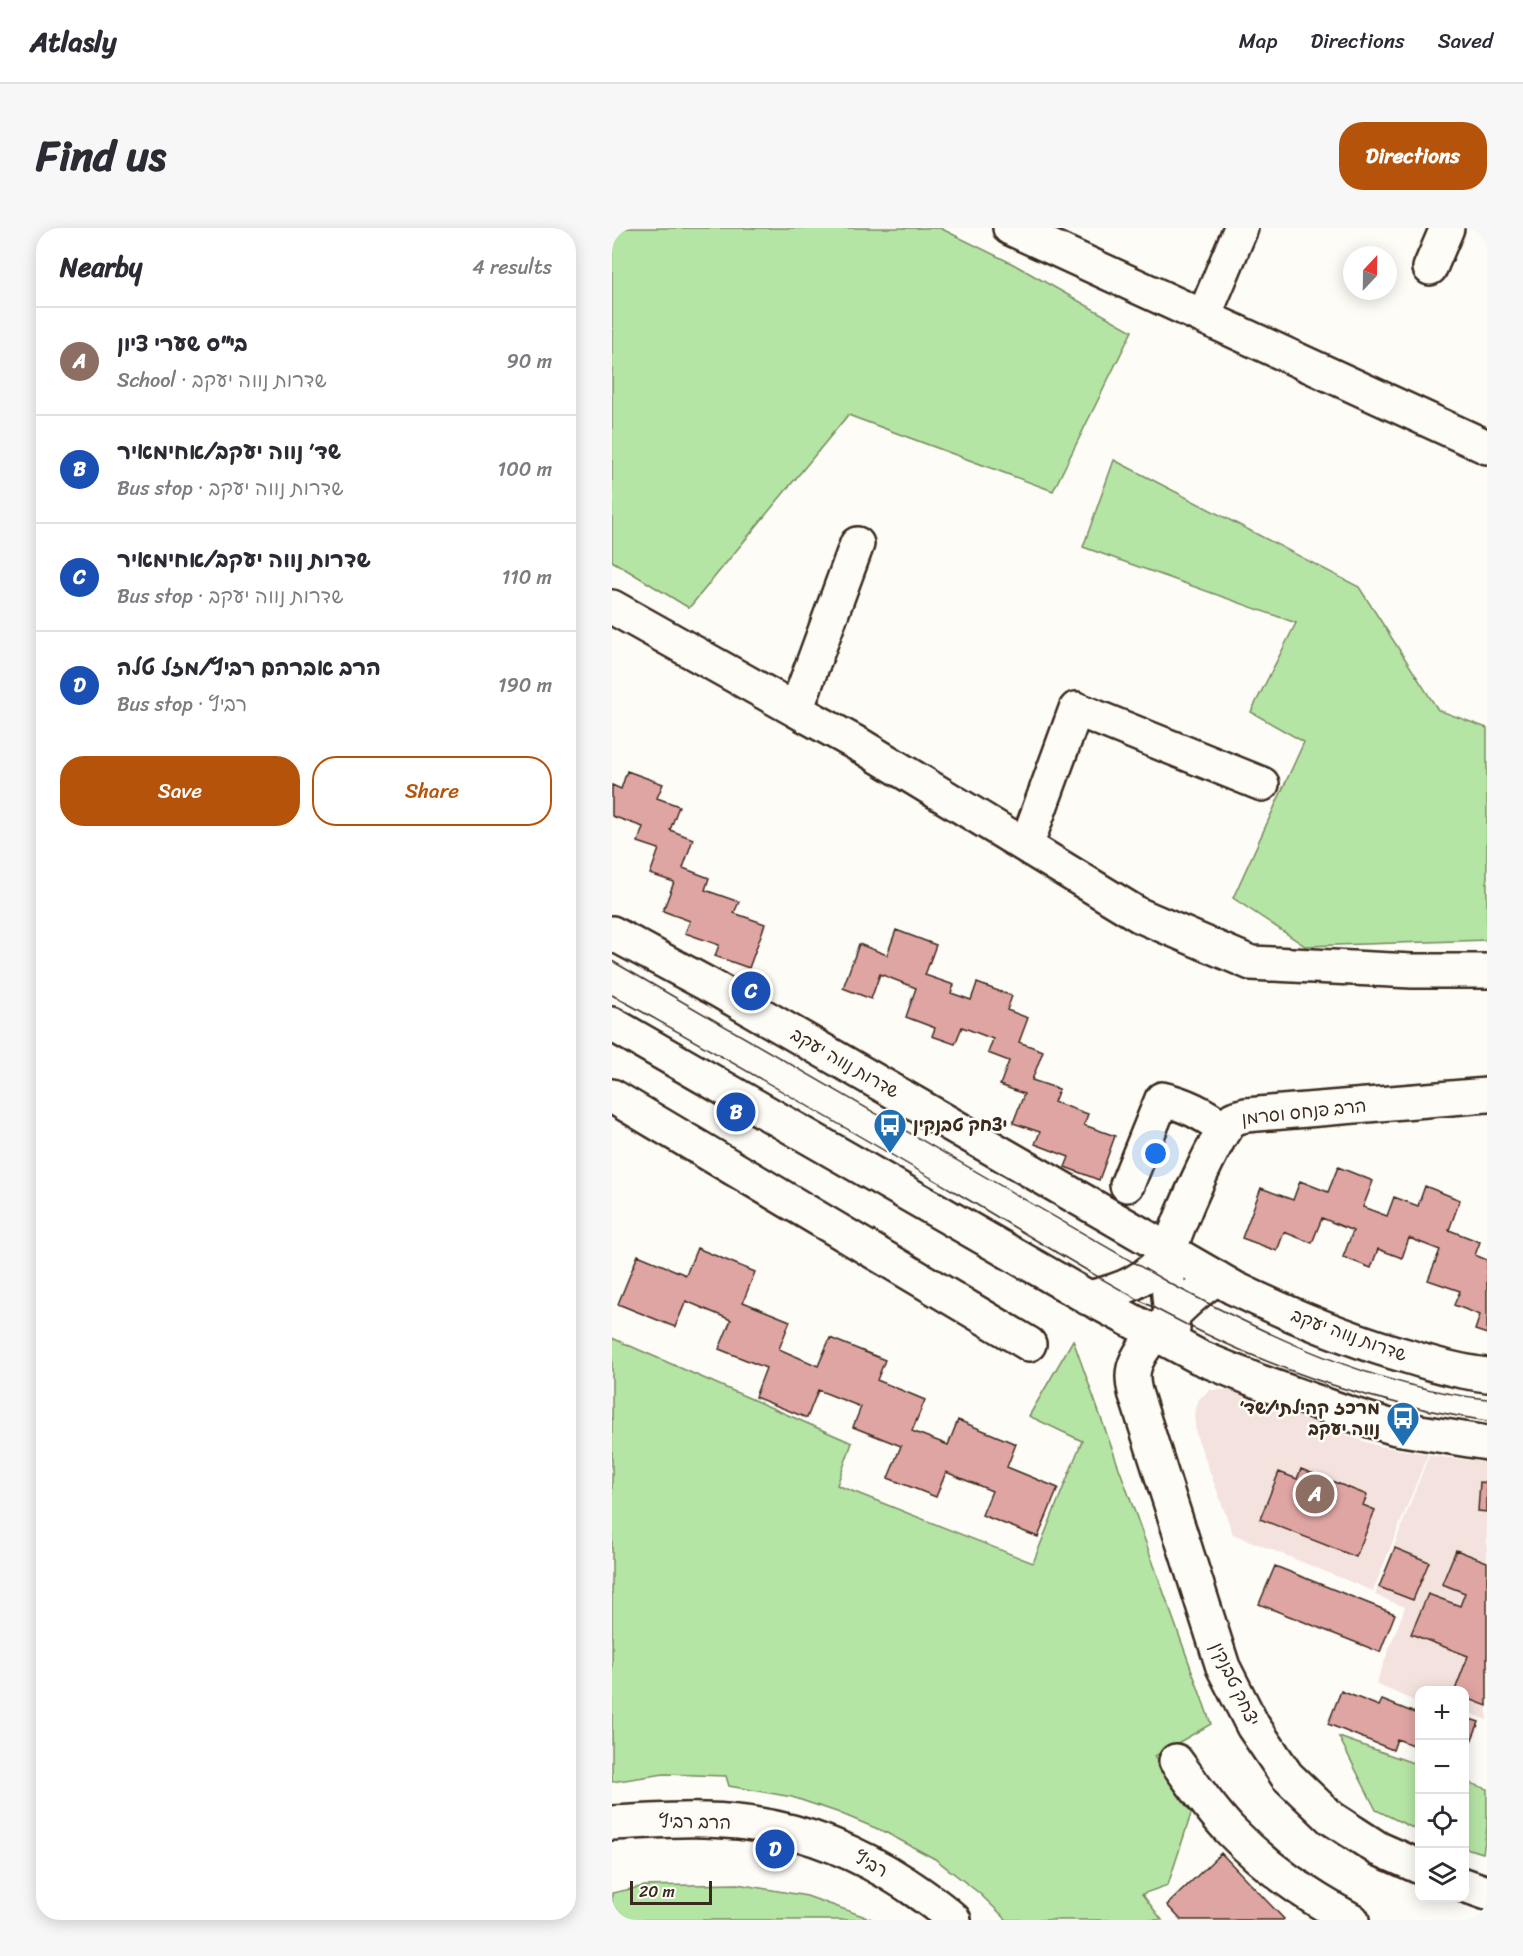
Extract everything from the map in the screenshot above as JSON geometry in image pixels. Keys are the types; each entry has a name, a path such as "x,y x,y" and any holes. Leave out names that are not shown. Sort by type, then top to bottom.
{"street":[{"path":"1010,228 1487,447"},
{"path":"1204,316 1241,228"},
{"path":"1430,268 1447,228"},
{"path":"796,710 857,543"},
{"path":"612,607 863,747 1139,915 1251,963 1412,971 1487,971"},
{"path":"1026,846 1076,709 1262,784"},
{"name":"שדרות נווה יעקב","path":"612,933 718,990 1155,1253 1217,1278 1286,1313 1344,1337 1439,1366 1487,1375"},
{"path":"612,1024 1088,1298 1168,1332 1260,1382 1396,1428 1487,1443"},
{"name":"הרב פנחס וסרמן","path":"1168,1332 1155,1253 1224,1129 1234,1118 1246,1115 1487,1095"},
{"path":"612,1096 1029,1344"},
{"path":"1127,1185 1162,1099 1177,1102 1207,1116 1224,1129"},
{"path":"1088,1298 1130,1285 1155,1253"},
{"path":"1168,1332 1192,1296 1217,1278"},
{"name":"יצחק טבנקין","path":"1168,1332 1156,1381 1149,1431 1223,1667 1252,1726 1287,1776 1331,1818 1378,1848 1415,1865"},
{"path":"1176,1761 1228,1829 1266,1863 1311,1898 1352,1920"},
{"name":"הרב רביץ","path":"612,1823 704,1820 778,1828"},
{"name":"רביץ","path":"778,1828 828,1842 853,1853 903,1882 954,1920"},
{"path":"1469,1887 1487,1893"}],"shaded area":[{"path":"1210,1390 1231,1390 1254,1395 1346,1435 1378,1446 1428,1454 1373,1591 1233,1534 1196,1434 1194,1415 1199,1399"},
{"path":"1429,1455 1487,1463 1487,1720 1469,1713 1469,1686 1415,1686 1415,1701 1376,1684 1405,1607 1375,1595"}],"green space":[{"path":"612,228 940,228 1013,264 1132,331 1053,491 848,415 689,608 612,561"},
{"path":"1114,460 1359,587 1438,710 1487,728 1487,940 1305,946 1233,898 1304,742 1251,712 1296,623 1083,547"},
{"path":"612,1338 852,1443 837,1485 1033,1563 1082,1441 1029,1416 1073,1340 1211,1724 1155,1756 1192,1811 1168,1885 1142,1894 1162,1920 1007,1920 979,1893 935,1859 885,1832 837,1812 792,1797 729,1786 726,1776 664,1774 612,1782"},
{"path":"1339,1737 1415,1764 1415,1829 1376,1810"},
{"path":"1469,1782 1487,1789 1487,1827 1483,1853 1469,1849"},
{"path":"737,1884 807,1896 874,1920 612,1920 612,1893 645,1886"}],"building":[{"path":"627,771 663,784 657,798 679,806 670,830 693,839 683,868 709,878 705,890 739,902 734,913 765,924 749,968 715,956 719,945 685,933 690,921 663,911 674,882 650,874 659,849 638,842 643,827 612,816 612,785 621,789"},
{"path":"896,930 936,945 925,975 954,985 951,993 971,1000 977,983 1012,996 1007,1010 1028,1018 1019,1042 1043,1051 1032,1080 1059,1089 1054,1102 1088,1114 1084,1125 1115,1136 1099,1180 1065,1167 1069,1157 1035,1144 1040,1132 1013,1123 1024,1094 1000,1085 1009,1061 988,1053 993,1039 962,1027 955,1044 932,1036 935,1028 906,1017 916,988 880,974 871,999 843,988 859,944 887,955"},
{"path":"1338,1167 1373,1181 1363,1207 1387,1216 1394,1197 1418,1206 1425,1186 1460,1200 1449,1230 1480,1242 1475,1255 1487,1260 1487,1334 1475,1330 1480,1315 1454,1305 1460,1291 1428,1280 1440,1250 1409,1238 1402,1258 1378,1249 1371,1268 1343,1257 1353,1231 1322,1218 1312,1243 1284,1232 1277,1251 1242,1238 1261,1188 1293,1200 1300,1181 1328,1192"},
{"path":"697,1248 755,1272 743,1302 790,1321 779,1349 818,1366 830,1338 885,1360 877,1380 925,1400 912,1431 948,1445 958,1420 1016,1444 1007,1467 1058,1488 1038,1537 982,1515 992,1491 946,1472 936,1497 888,1478 901,1446 853,1427 861,1407 818,1390 807,1418 755,1397 766,1368 719,1349 731,1320 686,1301 675,1327 618,1304 638,1255 686,1275"},
{"path":"1301,1469 1367,1495 1363,1505 1375,1510 1356,1557 1260,1519 1279,1472 1297,1479"},
{"path":"1480,1482 1487,1483 1487,1512 1478,1511"},
{"path":"1395,1548 1429,1562 1413,1600 1379,1587"},
{"path":"1456,1550 1487,1562 1487,1706 1469,1699 1469,1686 1457,1686 1468,1656 1411,1634 1428,1594 1460,1606 1465,1593 1442,1584"},
{"path":"1275,1566 1395,1614 1380,1652 1259,1604"},
{"path":"1341,1691 1379,1706 1382,1700 1415,1713 1415,1746 1397,1739 1393,1750 1328,1724"},
{"path":"1469,1719 1479,1722 1469,1747"},
{"path":"1221,1853 1283,1920 1181,1920 1167,1905"}],"tram line":[{"path":"612,961 1207,1303 1284,1340 1363,1371 1445,1393 1487,1399"},
{"path":"612,995 962,1196 1110,1284 1225,1343 1291,1371 1346,1389 1430,1411 1487,1421"}],"place":[{"name":"שדרות נווה יעקב/אחימאיר","path":"751,991"},
{"name":"שד׳ נווה יעקב/אחימאיר","path":"736,1112"},
{"name":"יצחק טבנקין","path":"890,1154"},
{"name":"מרכז קהילתי/שד׳ נווה יעקב","path":"1403,1447"},
{"name":"בי\"ס שערי ציון","path":"1315,1494"},
{"name":"הרב אברהם רביץ/מזל טלה","path":"775,1849"}]}
